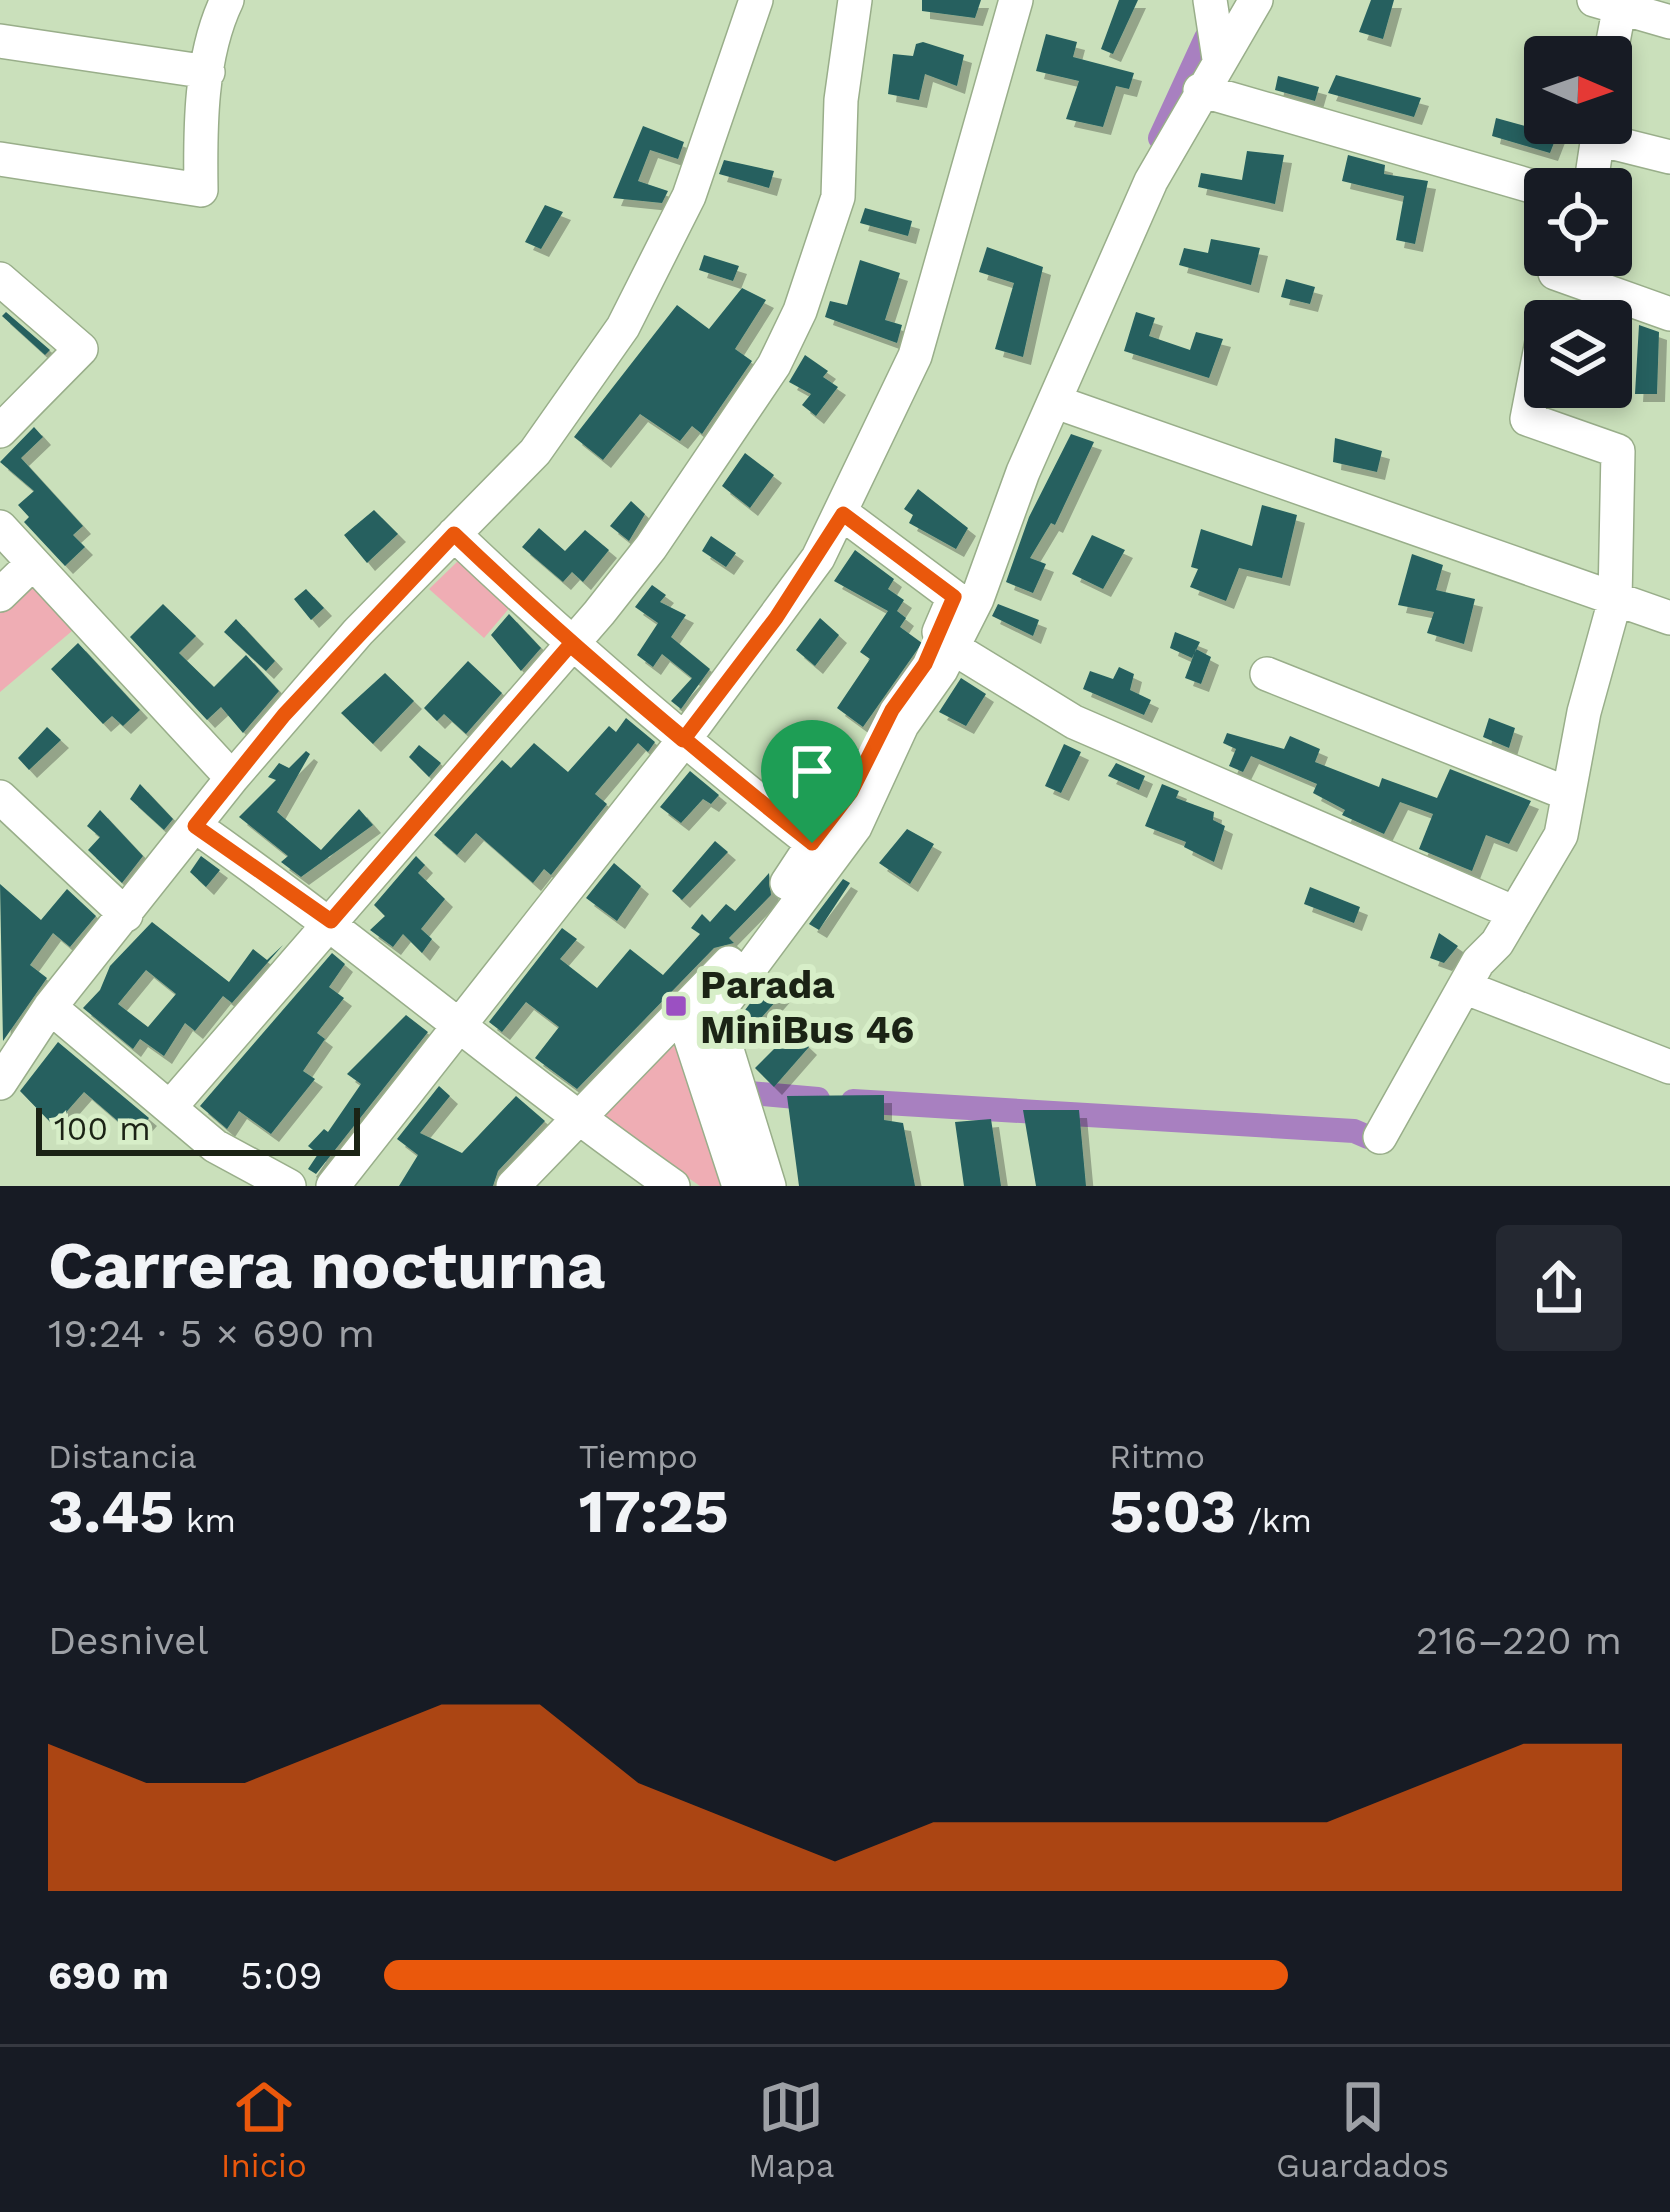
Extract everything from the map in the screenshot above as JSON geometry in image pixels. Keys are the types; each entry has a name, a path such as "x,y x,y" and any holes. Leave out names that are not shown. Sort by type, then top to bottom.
{"street":[{"path":"0,160 201,190 208,72 216,24 227,0"},
{"path":"2,1075 50,1007 232,778 358,632 536,452 650,280 689,196 756,0"},
{"path":"172,1105 651,548 774,364 800,311 838,197 841,100 855,0"},
{"path":"333,1186 787,603 843,514 915,356 1016,0"},
{"path":"1210,0 1219,59"},
{"path":"513,1186 683,1015 825,846 867,807 902,725 941,670 976,599 1023,472 1132,221 1200,91 1256,0"},
{"path":"1610,36 1611,2 1670,22"},
{"path":"0,41 208,72"},
{"path":"1200,91 1524,184"},
{"path":"1632,143 1670,157"},
{"path":"1584,276 1670,314"},
{"path":"0,279 81,349 0,431"},
{"path":"1056,402 1670,617"},
{"path":"1380,1137 1464,987 1561,836 1566,793 1615,600 1618,451 1527,419 1529,408"},
{"path":"769,1186 715,1022 719,1008 825,846 892,710 925,664 954,597 843,514"},
{"path":"0,527 232,778"},
{"path":"454,534 570,645 683,740 825,846"},
{"path":"0,595 33,563"},
{"path":"950,646 1074,722 1515,913"},
{"path":"1267,674 1566,793"},
{"path":"0,797 126,915"},
{"path":"195,826 331,921 581,1122 673,1186"},
{"path":"1464,987 1670,1066"},
{"path":"50,1007 114,1066 172,1105 215,1146 289,1186"},
{"path":"683,1015 740,1186"}],"shaded area":[{"path":"458,561 511,606 484,638 429,589"},
{"path":"32,582 72,631 0,692 0,607"},
{"path":"676,1044 728,1186 700,1186 606,1121 605,1110"}],"building":[{"path":"922,0 981,0 975,18 922,11"},
{"path":"1119,0 1138,0 1113,54 1101,49"},
{"path":"1371,0 1394,0 1383,39 1359,32"},
{"path":"1046,34 1077,42 1073,57 1134,73 1129,89 1116,86 1103,127 1066,119 1079,81 1036,71"},
{"path":"916,44 964,55 957,86 925,74 919,100 888,94 893,54 913,56"},
{"path":"1336,75 1421,98 1414,117 1328,93"},
{"path":"1278,76 1319,87 1315,101 1275,90"},
{"path":"1496,118 1524,126 1524,144 1554,144 1550,153 1492,136"},
{"path":"643,126 684,142 678,159 650,150 638,181 668,191 662,203 613,198"},
{"path":"1247,151 1284,155 1275,204 1198,187 1201,173 1242,180"},
{"path":"1348,155 1385,165 1384,174 1428,181 1415,244 1396,240 1404,196 1342,181"},
{"path":"724,160 774,171 769,188 719,174"},
{"path":"545,205 563,212 541,249 525,242"},
{"path":"865,208 912,221 908,236 860,223"},
{"path":"1211,239 1260,248 1251,285 1179,265 1184,248 1208,253"},
{"path":"987,247 1043,267 1023,357 995,349 1014,283 979,272"},
{"path":"704,255 739,266 733,281 699,270"},
{"path":"860,260 900,273 885,320 902,325 897,343 825,317 830,301 847,305"},
{"path":"1286,279 1315,287 1310,304 1281,297"},
{"path":"742,288 766,300 735,349 752,361 702,434 692,426 680,441 640,414 603,460 574,437 677,305 709,329"},
{"path":"6,312 50,350 45,355 2,316"},
{"path":"1136,312 1155,318 1149,336 1190,350 1196,332 1223,339 1209,378 1124,351"},
{"path":"1639,325 1659,332 1657,394 1635,394"},
{"path":"805,355 828,371 823,377 838,387 816,416 802,405 811,394 789,382"},
{"path":"34,427 43,437 21,458 83,526 73,535 85,547 65,566 24,522 29,517 18,505 34,491 0,462"},
{"path":"1071,434 1094,442 1055,525 1051,523 1030,558 1046,564 1033,593 1006,582 1029,517"},
{"path":"1335,438 1382,451 1377,472 1333,462"},
{"path":"745,453 774,475 750,508 722,486"},
{"path":"918,489 968,528 956,549 909,523 913,515 904,509"},
{"path":"631,501 645,514 629,541 610,526"},
{"path":"1262,505 1297,515 1282,578 1239,568 1226,601 1190,587 1198,569 1191,567 1201,529 1252,546"},
{"path":"374,510 398,534 367,563 344,535"},
{"path":"539,528 565,551 585,530 609,550 583,582 572,572 563,582 522,547"},
{"path":"1092,535 1125,550 1103,589 1072,574"},
{"path":"711,536 736,553 726,567 702,551"},
{"path":"855,550 894,579 888,589 904,600 897,611 906,618 900,627 922,643 863,727 837,708 870,659 860,652 888,611 834,581"},
{"path":"1412,554 1443,565 1436,590 1475,599 1464,644 1427,633 1434,612 1398,605"},
{"path":"652,585 666,595 660,602 686,615 671,637 710,669 681,709 671,701 692,678 662,654 653,667 637,655 658,623 635,607"},
{"path":"306,589 324,608 311,620 294,599"},
{"path":"163,604 196,636 179,653 214,687 246,655 279,691 243,733 221,707 207,720 130,637"},
{"path":"998,604 1039,620 1033,636 992,616"},
{"path":"509,614 541,648 521,671 491,635"},
{"path":"820,618 839,635 815,666 796,650"},
{"path":"236,619 275,661 266,671 224,632"},
{"path":"1175,632 1200,642 1192,658 1170,648"},
{"path":"78,643 140,710 123,726 112,716 103,724 51,669"},
{"path":"1196,649 1211,657 1201,684 1185,678"},
{"path":"468,661 502,693 466,734 444,714 437,721 424,708"},
{"path":"1119,667 1134,674 1130,690 1151,700 1144,715 1083,689 1090,671 1113,679"},
{"path":"385,673 414,701 373,744 341,713"},
{"path":"961,678 986,694 966,726 939,712"},
{"path":"626,718 655,742 648,752 638,743 595,794 607,804 551,875 544,869 533,883 476,833 457,855 434,835 502,760 511,768 534,743 568,772 609,726 616,732"},
{"path":"1489,718 1515,728 1509,748 1483,737"},
{"path":"47,727 61,740 29,770 18,758"},
{"path":"1227,733 1284,749 1290,736 1320,749 1315,762 1379,787 1382,778 1437,798 1450,769 1531,801 1509,844 1486,835 1472,871 1419,849 1433,814 1400,802 1384,834 1342,815 1345,810 1313,793 1317,784 1251,756 1243,772 1229,766 1236,749 1223,743"},
{"path":"1064,744 1081,752 1061,793 1045,786"},
{"path":"419,745 441,763 429,777 409,757"},
{"path":"306,751 310,754 277,812 321,850 359,809 373,825 301,877 281,862 288,856 239,817 276,780 268,777 279,763 289,768"},
{"path":"1116,763 1145,776 1139,790 1108,776"},
{"path":"690,771 719,795 711,804 703,799 681,823 660,807"},
{"path":"140,784 173,819 164,830 130,799"},
{"path":"1162,784 1179,791 1176,798 1214,812 1213,820 1225,826 1214,862 1184,847 1186,842 1145,826"},
{"path":"100,810 143,856 122,883 88,850 100,837 87,826"},
{"path":"907,829 934,844 910,884 879,863"},
{"path":"715,841 728,852 682,900 672,891"},
{"path":"201,856 220,870 206,887 190,872"},
{"path":"416,856 425,865 418,873 445,899 421,929 432,939 422,953 403,934 393,947 370,930 385,916 374,905"},
{"path":"614,863 641,886 617,921 586,898"},
{"path":"769,873 771,895 729,938 734,943 714,948 577,1089 535,1058 559,1027 526,1002 502,1032 489,1022 562,928 577,939 560,959 597,988 630,949 663,975 700,934 691,928 702,914 710,922 726,904 735,911"},
{"path":"843,879 850,883 819,930 809,924"},
{"path":"0,884 41,920 67,889 96,916 70,947 53,933 30,965 47,978 3,1041"},
{"path":"1310,887 1360,907 1354,923 1304,904"},
{"path":"152,922 229,982 253,949 267,960 283,945 232,1003 223,996 195,1031 185,1023 164,1056 140,1039 133,1049 83,1008 100,990 110,966","holes":["146,970 176,994 148,1027 118,1004"]},
{"path":"1439,933 1458,946 1444,963 1430,958"},
{"path":"332,953 345,964 329,987 344,998 317,1033 325,1039 303,1071 315,1079 271,1134 239,1111 227,1129 200,1106"},
{"path":"770,977 786,990 745,1036 739,1018"},
{"path":"406,1015 428,1032 316,1174 308,1169 318,1154 308,1146 324,1129 328,1132 361,1084 347,1074"},
{"path":"792,1031 809,1047 774,1087 755,1068"},
{"path":"58,1042 149,1118 134,1135 84,1092 54,1126 20,1091"},
{"path":"439,1086 450,1096 420,1133 462,1153 516,1096 545,1121 498,1171 493,1186 399,1186 418,1155 397,1139"},
{"path":"884,1095 884,1120 903,1123 915,1186 799,1186 787,1096"},
{"path":"1023,1110 1079,1110 1086,1186 1036,1186"},
{"path":"991,1119 1001,1186 964,1186 955,1122"}],"waterway":[{"path":"1160,138 1206,38"},
{"path":"728,1091 818,1099"},
{"path":"853,1101 1354,1131 1368,1137"}],"place":[{"name":"Parada MiniBus 46","path":"676,1006"}],"route":[{"path":"812,843 683,740 570,645 454,534 284,715 195,826 331,921 570,645 683,740 776,618 843,514 954,597 925,664 892,710 851,792 812,843"}]}
